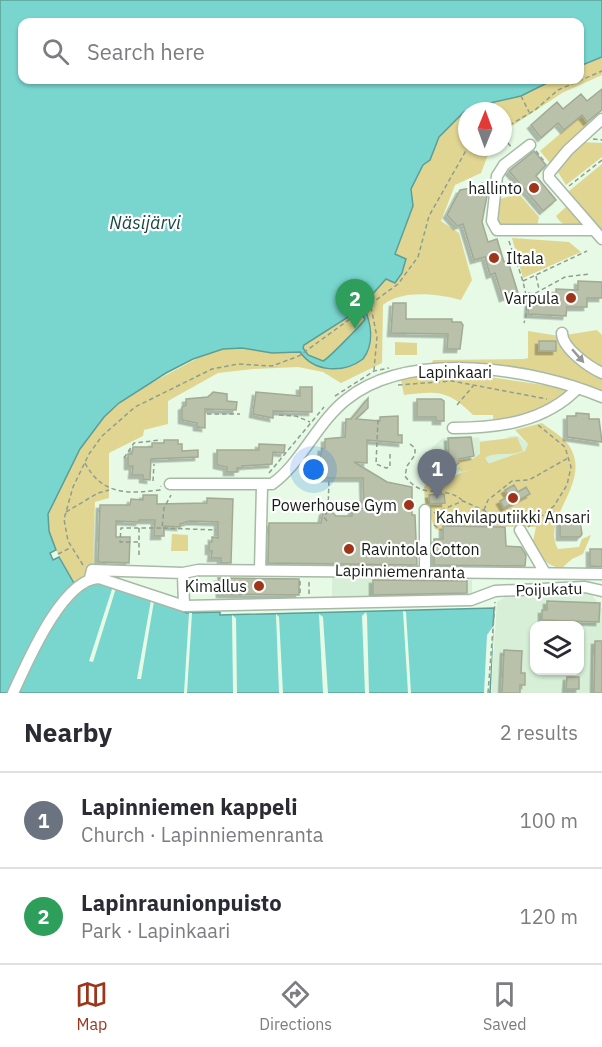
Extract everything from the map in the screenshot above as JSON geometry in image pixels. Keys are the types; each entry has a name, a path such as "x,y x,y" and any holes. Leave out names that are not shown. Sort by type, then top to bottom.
{"street":[{"path":"602,119 588,130 551,169 549,178 602,239"},
{"path":"530,145 504,165 497,176 492,221 497,230 506,232 593,230"},
{"path":"562,333 562,339 578,360 602,373"},
{"name":"Lapinkaari","path":"264,481 278,479 345,400 366,386 392,376 426,369 474,370 525,376 578,388 602,397"},
{"path":"453,428 505,425 533,417 559,405 578,388"},
{"path":"170,485 264,481 260,570"},
{"path":"425,572 428,513"},
{"path":"520,530 545,573"},
{"name":"Lapinniemenranta","path":"91,574 260,570 602,574"},
{"path":"183,573 184,606"},
{"path":"13,693 47,626 69,597 91,574"},
{"name":"Poijukatu","path":"91,574 184,606 471,600 495,591 585,587 602,591"}],"path":[{"path":"584,79 602,71"},
{"path":"512,124 530,113 558,90 572,84"},
{"path":"521,96 530,113"},
{"path":"530,145 551,169"},
{"path":"91,574 71,548 65,530 65,512 85,462 102,436 125,414 203,373 231,364 272,366 299,356 371,306 398,285 418,257 429,216 463,156"},
{"path":"561,192 602,160"},
{"path":"506,232 527,293 527,314 524,323"},
{"path":"522,282 587,251"},
{"path":"527,293 540,291 565,277 589,274"},
{"path":"535,275 540,291"},
{"path":"371,306 377,337 374,371"},
{"path":"264,481 338,393 374,371 388,368 400,386 438,381 474,384 550,399"},
{"path":"458,405 474,384"},
{"path":"207,414 240,414"},
{"path":"279,415 296,416 311,423"},
{"path":"410,444 416,452 407,466 406,478 417,489 451,494 511,523 520,530 531,526 554,506 570,477 569,458 559,440 537,423 533,417"},
{"path":"378,420 376,464 386,468 390,467 390,451"},
{"path":"124,458 134,443 161,440"},
{"path":"484,511 488,500 512,481 529,480 569,458"},
{"path":"85,462 94,477 109,490"},
{"path":"153,481 154,464"},
{"path":"327,521 324,517 328,511 329,479"},
{"path":"65,512 98,493 109,490 160,490 170,485"},
{"path":"162,528 170,485"},
{"path":"428,513 463,501"},
{"path":"139,542 120,542 121,528 216,530"},
{"path":"139,528 139,556"},
{"path":"58,554 71,548"},
{"path":"309,580 309,594"},
{"path":"300,582 300,593"},
{"path":"488,693 490,636 495,626 495,603"}],"shaded area":[{"path":"602,57 602,75 584,83 584,64"},
{"path":"545,84 582,84 562,93 512,126 512,102 494,102 521,96"},
{"path":"582,115 590,125 550,163 540,151"},
{"path":"458,118 458,156 488,156 481,173 455,185 441,221 459,233 472,280 461,300 421,294 400,297 383,305 382,363 341,383 323,372 298,367 253,369 218,373 168,401 168,424 144,430 143,436 109,453 109,498 95,502 93,569 75,585 56,550 49,531 48,514 80,449 104,417 129,395 207,353 242,348 272,353 304,345 363,305 386,279 402,273 406,259 395,255 413,206 411,189 423,165 430,160 439,136"},
{"path":"581,142 602,143 602,157 566,185 556,169"},
{"path":"602,164 602,231 572,199 569,191"},
{"path":"519,194 539,217 537,227 505,227 497,222 496,200"},
{"path":"567,206 585,226 569,225 559,220 556,216"},
{"path":"512,238 569,242 581,252 523,278"},
{"path":"597,330 602,335 602,391 565,378 518,370 432,363 433,360 524,359 528,358 528,331 559,336"},
{"path":"395,342 417,343 417,355 395,355"},
{"path":"434,374 483,376 564,388 566,392 550,404 532,413 493,422 493,415 473,415 456,401 442,394 404,395 401,379"},
{"path":"542,423 568,444 575,461 575,474 555,525 554,537 558,549 579,547 582,539 591,535 583,554 572,559 562,568 547,563 533,541 536,527 444,526 443,531 435,529 425,502 424,487 427,483 447,483 458,474 525,451 528,444 515,430"},
{"path":"509,436 518,436 528,444 525,451 461,474 455,469 450,471 450,478 432,480 421,477 421,457 443,438 471,437 479,438 480,441 507,439"},
{"path":"517,437 523,451 489,456 485,458 489,464 462,472 458,469 460,460 473,459 480,454 480,442"},
{"path":"172,534 188,535 188,551 171,551"},
{"path":"332,578 472,580 472,601 332,599"},
{"path":"590,592 602,609 602,693 491,693 497,602 507,596"}],"water":[{"name":"Näsijärvi","path":"0,0 602,0 602,57 584,64 584,18 18,18 18,84 545,84 521,96 494,102 458,102 458,118 439,137 430,160 423,165 411,189 413,206 395,254 406,259 402,273 395,283 386,279 363,305 368,318 370,339 363,359 347,367 329,369 313,364 300,352 272,353 242,348 223,349 193,359 166,373 119,403 104,417 80,449 48,514 49,531 56,550 50,553 53,560 59,557 75,585 10,693 0,693","holes":["359,310 365,319 323,361 308,355 303,348 304,345"]},
{"path":"101,582 187,613 220,612 220,615 494,608 490,693 15,693 39,645 62,611 74,596 87,586"}],"pier":[{"path":"113,586 116,588 93,662 89,661"},
{"path":"151,600 154,601 141,679 137,679"},
{"path":"403,611 406,612 411,693 408,693"},
{"path":"366,612 369,693 365,693 362,616"},
{"path":"189,613 192,613 187,693 184,693"},
{"path":"276,614 279,617 283,693 279,693"},
{"path":"319,614 323,617 328,693 323,693"},
{"path":"232,615 236,618 237,693 233,693"},
{"path":"494,625 489,693 484,693 487,635"}],"building":[{"path":"602,89 602,110 587,122 582,115 564,130 558,123 541,138 531,125 557,102 563,109 581,94 587,101"},
{"name":"hallinto","path":"534,151 546,165 536,176 556,200 543,211 509,171"},
{"path":"482,183 488,191 482,222 488,242 497,239 504,262 508,261 518,293 503,298 495,273 490,275 485,257 474,260 463,224 457,226 447,215 460,190 477,187"},
{"name":"Varpula","path":"578,281 602,282 602,298 587,298 587,307 567,307 566,316 528,314 529,298 556,299 556,289 578,290"},
{"path":"393,303 406,303 406,319 452,319 452,322 461,322 463,325 460,349 447,349 448,334 391,333"},
{"path":"539,341 556,341 556,351 539,351"},
{"path":"300,387 312,387 312,412 273,411 273,418 253,414 256,392 300,396"},
{"path":"213,392 227,394 227,401 237,402 236,410 205,409 205,428 197,427 197,423 182,420 182,407 186,405 186,399 208,397"},
{"path":"368,398 368,408 356,419 380,421 380,417 398,416 398,435 402,435 402,443 367,440 367,463 354,462 387,482 412,487 417,565 268,563 269,523 321,523 323,512 328,508 336,516 352,516 352,508 364,508 363,478 320,478 320,459 322,448 325,448 325,439 345,437 346,419 351,419"},
{"path":"417,399 444,401 444,421 436,421 436,417 417,417"},
{"path":"576,413 589,414 589,419 599,419 602,442 567,437 567,416 576,416"},
{"path":"471,437 474,456 459,459 459,463 450,471 450,478 432,479 430,457 449,455 448,438"},
{"path":"164,440 178,440 178,444 182,444 182,451 198,450 198,457 151,459 150,480 143,479 143,475 132,475 133,466 128,466 128,454 132,454 133,447 152,447 152,443 164,443"},
{"path":"259,444 285,445 284,453 273,452 272,464 242,466 242,468 237,468 237,472 227,472 227,467 217,465 217,450 259,450"},
{"name":"Kahvilaputiikki Ansari","path":"514,485 518,492 526,487 530,494 504,508 500,501 509,496 505,490"},
{"path":"444,494 445,503 430,504 429,495"},
{"path":"143,495 157,495 157,504 207,503 207,498 233,499 231,563 221,563 221,558 211,558 212,551 209,551 209,542 212,542 212,537 218,538 218,522 190,521 180,524 180,527 164,526 164,536 154,536 155,520 116,521 116,537 130,537 129,563 98,562 100,505 130,505 131,499 143,500"},
{"path":"560,520 580,521 582,534 580,537 560,537"},
{"path":"443,526 505,527 506,546 521,547 526,555 525,566 434,565 434,539 443,539"},
{"path":"590,549 602,549 602,567 590,566"},
{"name":"Kimallus","path":"218,578 299,579 299,595 220,594"},
{"path":"373,580 467,581 467,593 373,595"},
{"path":"547,601 600,603 599,622 542,620 542,610 547,610"},
{"path":"595,641 602,641 602,693 594,693"},
{"path":"504,650 522,651 521,673 525,673 525,685 520,685 520,693 502,693"},
{"path":"567,677 579,677 579,689 566,689"}],"place":[{"name":"hallinto","path":"534,188"},
{"name":"Iltala","path":"494,258"},
{"name":"Varpula","path":"571,298"},
{"name":"Lapinraunionpuisto","path":"355,329"},
{"name":"Kahvilaputiikki Ansari","path":"513,498"},
{"name":"Lapinniemen kappeli","path":"437,499"},
{"name":"Powerhouse Gym","path":"409,505"},
{"name":"Ravintola Cotton","path":"349,549"},
{"name":"Kimallus","path":"259,586"}]}
